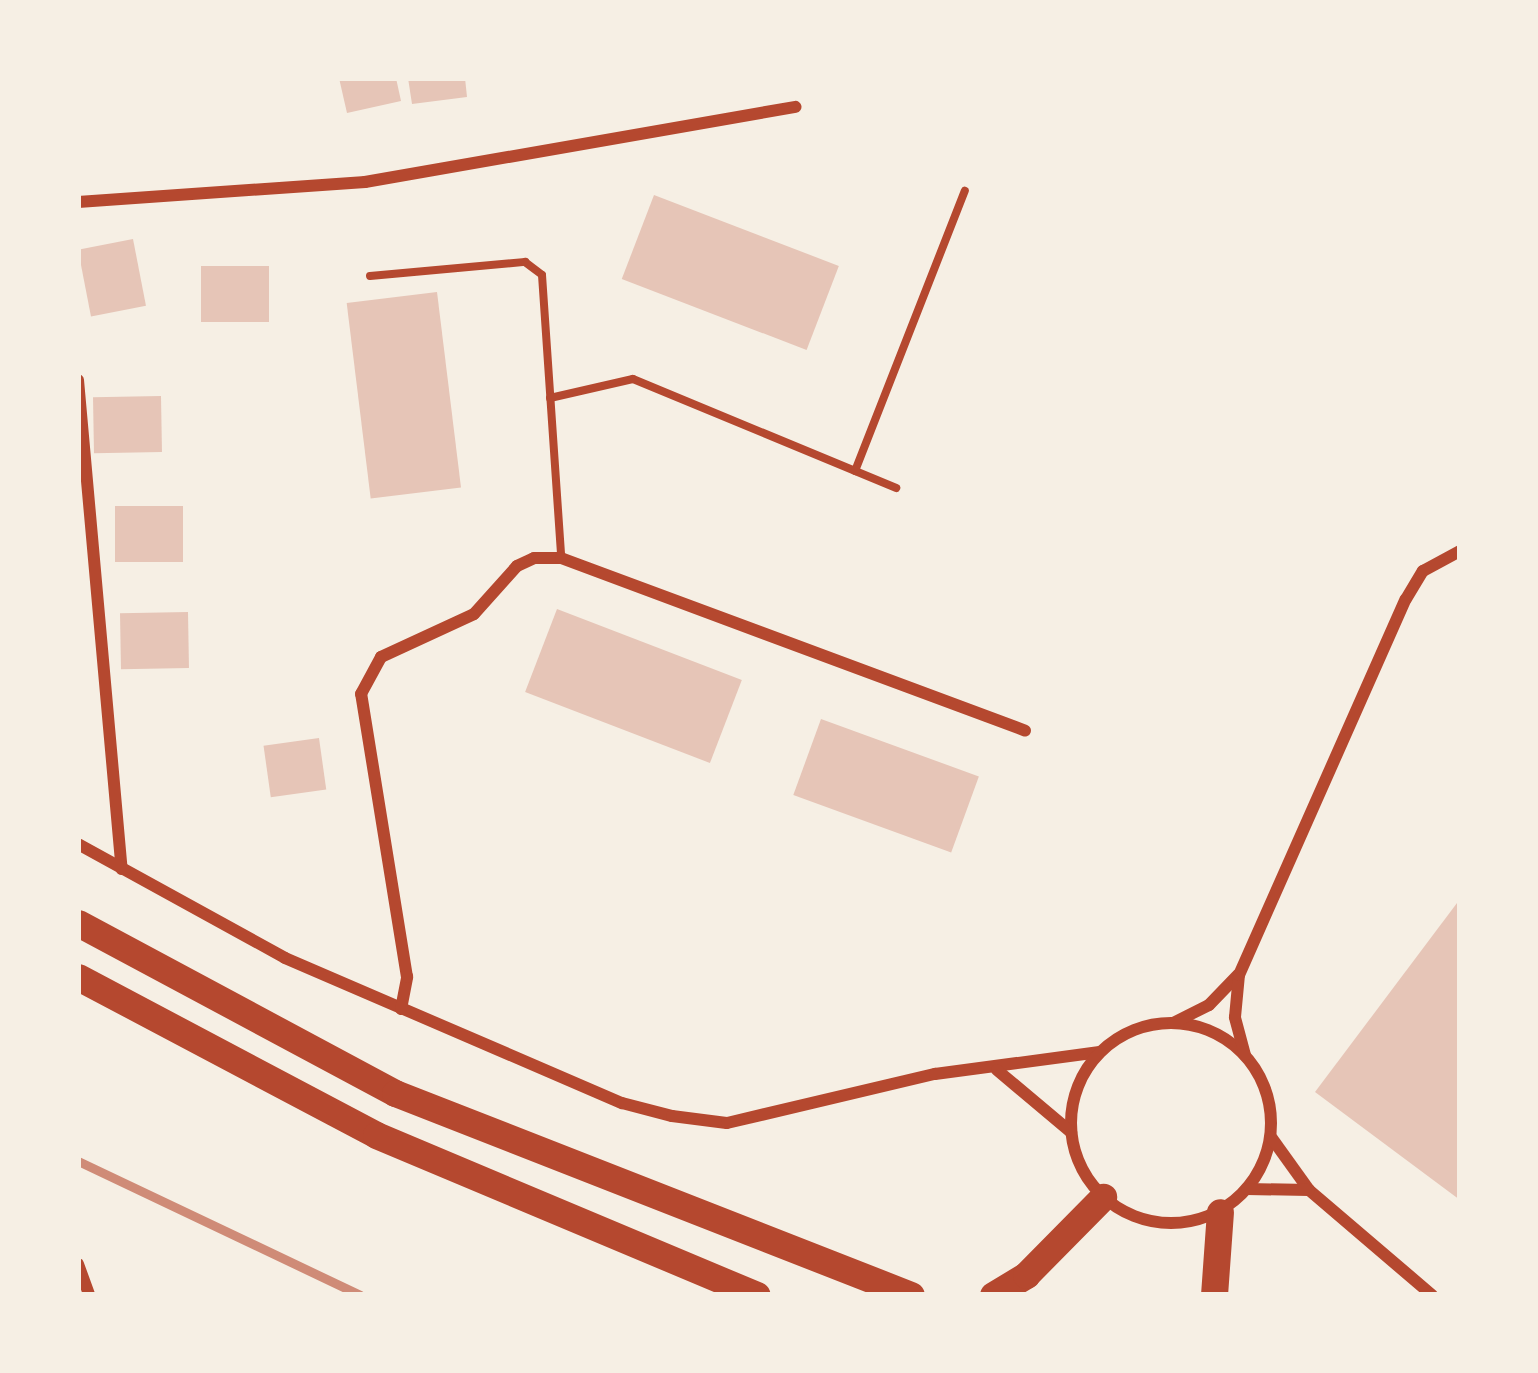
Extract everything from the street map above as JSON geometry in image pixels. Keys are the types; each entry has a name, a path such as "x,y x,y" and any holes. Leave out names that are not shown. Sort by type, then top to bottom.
{"highway":[{"path":"78,923 394,1093 910,1295"},
{"path":"78,976 376,1135 757,1295"},
{"path":"993,1295 1026,1275 1102,1197"},
{"path":"1214,1295 1220,1212"}],"street":[{"path":"78,202 365,182 796,107"},
{"path":"78,380 122,869"},
{"path":"1239,975 1209,1005 1173,1023 1133,1030 1100,1052 1076,1089 1071,1132 1076,1156 1102,1197 1146,1221 1196,1221 1220,1212 1247,1189 1271,1137 1267,1094 1246,1056 1235,1017 1239,975 1406,599 1424,571 1460,551"},
{"path":"401,1009 407,977 361,694 381,658 474,614 517,566 561,558 1025,731"},
{"path":"78,844 285,958 622,1103 727,1123 935,1075 1100,1052"},
{"path":"1173,1023 1213,1032 1246,1056"},
{"path":"996,1070 1071,1132"},
{"path":"1271,1137 1309,1190 1432,1295"},
{"path":"1247,1189 1309,1190"},
{"path":"78,1264 89,1295"}],"lane":[{"path":"855,471 965,191"},
{"path":"370,276 524,262 542,275 561,558"},
{"path":"550,398 633,379 896,488"}],"building":[{"path":"339,78 396,78 401,101 347,113"},
{"path":"408,78 465,78 467,97 412,104"},
{"path":"654,195 839,266 807,350 622,279"},
{"path":"133,239 146,306 91,316 78,250"},
{"path":"201,266 269,266 269,322 201,322"},
{"path":"437,292 461,488 371,499 347,303"},
{"path":"161,396 162,452 94,453 93,397"},
{"path":"115,506 183,506 183,562 115,562"},
{"path":"557,609 742,680 710,763 525,692"},
{"path":"188,612 189,668 121,669 120,613"},
{"path":"821,719 979,776 951,853 793,795"},
{"path":"319,738 326,789 271,797 264,746"},
{"path":"1460,899 1460,1200 1315,1092"}],"railway":[{"path":"78,1161 360,1295"}]}
